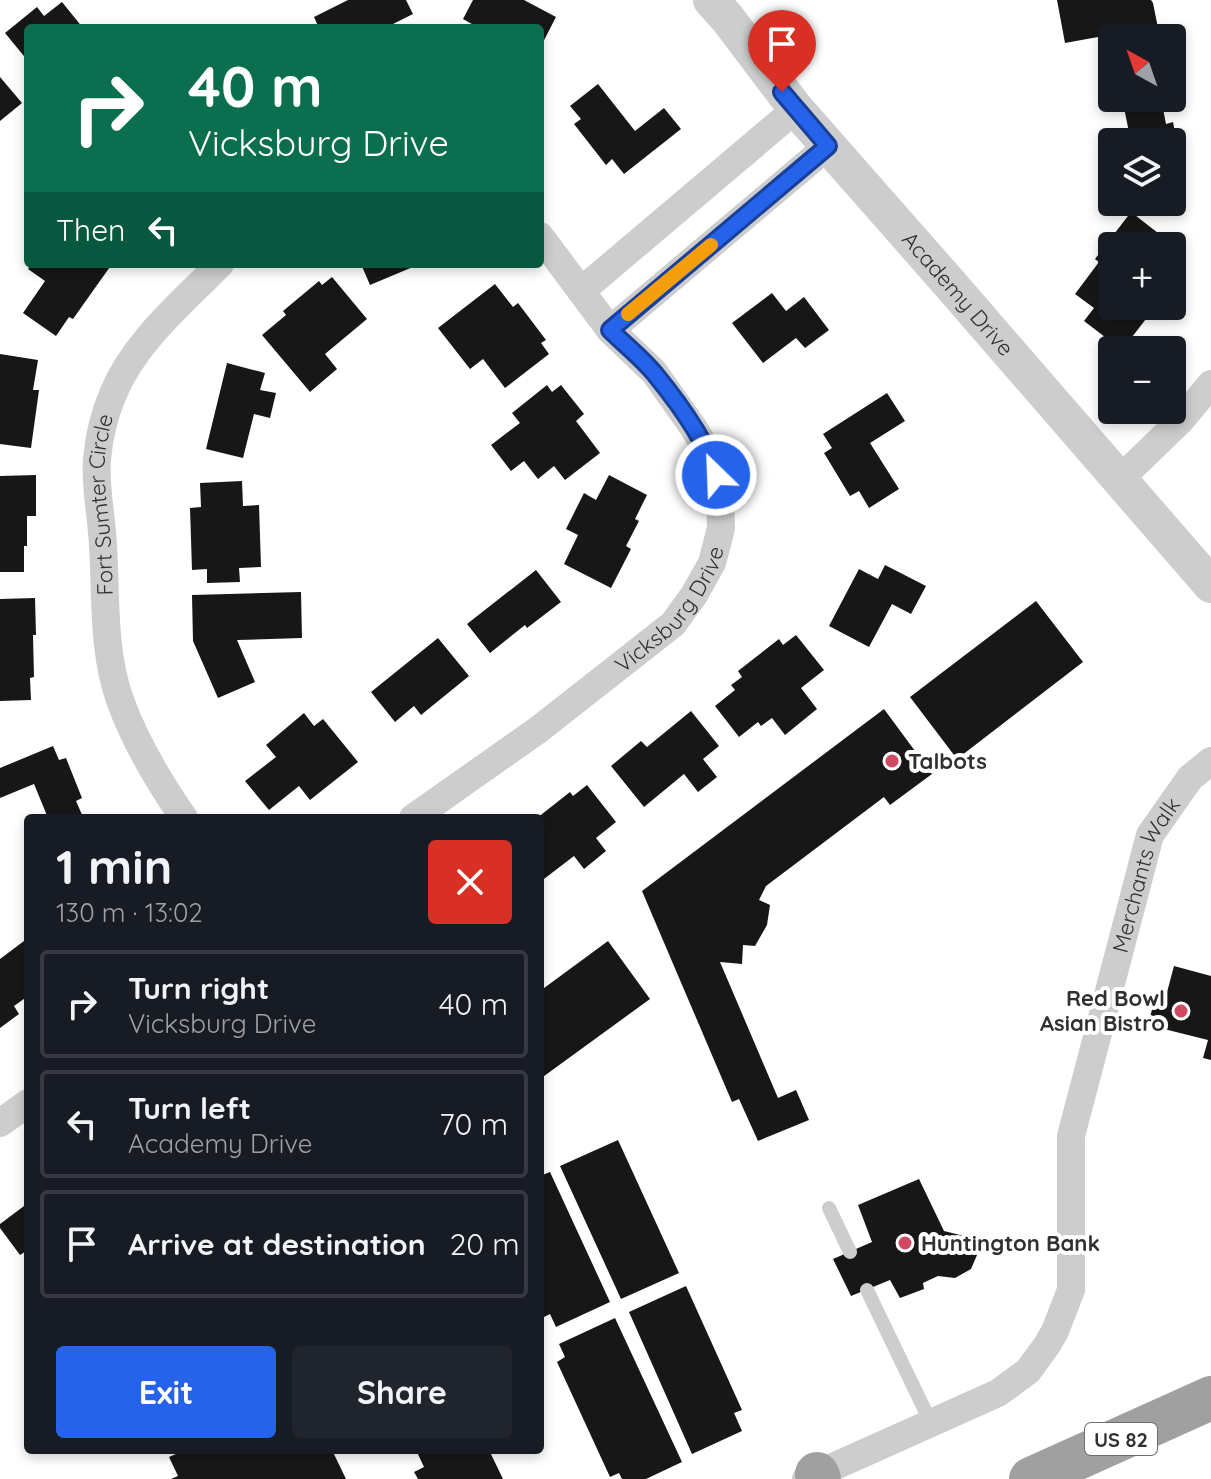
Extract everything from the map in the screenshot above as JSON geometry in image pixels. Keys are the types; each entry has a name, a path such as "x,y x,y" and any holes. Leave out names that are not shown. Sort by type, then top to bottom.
{"highway":[{"name":"US 82","path":"1031,1479 1211,1398"}],"street":[{"name":"Academy Drive","path":"711,0 796,109 1211,585"},
{"path":"544,241 581,291 796,109"},
{"path":"610,330 828,146"},
{"name":"Fort Sumter Circle","path":"181,814 133,731 120,699 112,666 107,632 97,462 101,427 114,392 131,360 154,331 216,268"},
{"name":"Vicksburg Drive","path":"419,814 538,730 673,624 712,563 721,528 720,492 711,457 654,372 610,330 581,291"},
{"path":"1120,479 1180,421 1211,384"},
{"name":"Merchants Walk","path":"814,1477 998,1393 1028,1371 1055,1331 1071,1290 1071,1136 1150,835 1190,778 1211,761"},
{"path":"0,1123 24,1106"}],"lane":[{"path":"829,1208 850,1252"},
{"path":"867,1290 931,1423"}],"building":[{"path":"348,0 406,0 413,14 393,24 317,24 314,17"},
{"path":"473,0 524,0 556,17 544,40 544,24 472,24 463,19"},
{"path":"1057,0 1151,0 1153,3 1157,24 1098,24 1098,37 1065,43"},
{"path":"62,2 80,24 24,24 24,56 5,33 37,7 44,16"},
{"path":"0,77 22,103 0,121"},
{"path":"598,84 635,131 664,108 681,129 624,174 612,159 606,165 574,124 581,119 570,106"},
{"path":"1125,112 1164,112 1166,124 1173,122 1174,128 1128,128"},
{"path":"1128,216 1136,216 1157,232 1116,232"},
{"path":"1098,263 1098,320 1145,320 1133,336 1104,336 1084,321 1094,308 1075,294"},
{"path":"109,268 73,319 69,317 56,336 23,313 45,281 28,269"},
{"path":"363,268 410,268 370,285"},
{"path":"332,277 367,319 325,354 337,369 310,392 262,335 286,315 283,311 319,281 322,285"},
{"path":"495,284 513,307 518,303 546,340 541,343 549,354 505,388 483,359 470,369 438,328"},
{"path":"772,293 786,311 804,297 829,330 805,348 796,338 763,363 732,323"},
{"path":"0,354 38,360 33,390 39,390 31,448 0,444"},
{"path":"227,363 265,373 260,390 276,393 270,418 254,414 243,458 206,449"},
{"path":"547,385 552,392 561,385 584,414 576,421 600,453 565,480 554,466 538,479 524,461 511,471 491,445 520,423 512,413"},
{"path":"887,393 905,421 870,443 899,489 869,508 859,491 850,496 824,453 832,448 823,434"},
{"path":"36,475 36,516 27,516 24,572 0,572 0,476"},
{"path":"609,475 647,495 635,519 639,521 626,546 631,549 611,588 564,564 578,535 566,529 584,493 596,500"},
{"path":"242,481 243,506 259,505 261,567 239,568 240,582 207,583 207,569 192,570 190,508 201,507 200,483"},
{"path":"885,565 926,586 911,614 892,604 869,647 829,626 859,569 878,579"},
{"path":"536,570 561,602 490,653 467,624"},
{"path":"301,592 302,638 237,640 255,682 218,698 193,641 192,595"},
{"path":"35,598 36,635 33,635 31,700 0,701 0,599"},
{"path":"1036,601 1083,662 957,759 910,697"},
{"path":"796,635 824,670 801,688 817,709 785,735 772,718 761,726 758,722 739,737 715,706 735,690 731,685 742,677 738,671 779,639 783,645"},
{"path":"438,638 469,676 421,715 414,706 395,722 371,692"},
{"path":"884,709 932,774 890,805 884,797 766,886 759,900 770,905 767,925 755,946 743,945 742,964 720,962 778,1098 796,1090 809,1120 758,1141 739,1099 732,1102 642,891"},
{"path":"691,711 719,746 703,759 717,777 698,792 684,774 644,807 611,766 641,741 647,747"},
{"path":"304,713 314,726 323,719 358,762 310,800 299,786 269,810 245,781 276,757 266,745"},
{"path":"53,746 59,760 66,758 82,798 76,801 82,814 46,814 34,784 0,798 0,768"},
{"path":"587,785 616,822 596,838 606,851 584,869 574,856 544,879 542,814 570,792 573,796"},
{"path":"24,941 24,999 14,1006 19,1014 0,1028 0,959"},
{"path":"608,941 650,999 544,1076 544,988"},
{"name":"Red Bowl Asian Bistro","path":"1174,966 1211,976 1211,1060 1203,1058 1208,1040 1148,1025 1156,994 1166,996"},
{"path":"618,1140 679,1273 621,1299 560,1166"},
{"path":"550,1172 610,1302 556,1327 550,1314 544,1317 544,1174"},
{"path":"919,1179 944,1231 968,1237 977,1255 971,1269 955,1278 938,1276 923,1283 924,1289 900,1298 890,1280 851,1296 833,1259 872,1242 858,1205"},
{"path":"24,1206 24,1252 20,1255 0,1224"},
{"path":"686,1286 742,1410 734,1413 742,1431 692,1454 629,1312"},
{"path":"615,1318 682,1462 646,1479 622,1479 619,1473 610,1477 557,1362 565,1357 559,1344"},
{"path":"176,1454 334,1454 346,1479 171,1479 178,1476 169,1457"},
{"path":"418,1454 491,1454 503,1479 418,1479 414,1472 424,1467"}],"slow traffic":[{"path":"628,314 711,245"}],"place":[{"name":"Talbots","path":"892,761"},
{"name":"Red Bowl Asian Bistro","path":"1181,1011"},
{"name":"Huntington Bank","path":"905,1243"}],"route":[{"path":"716,475 711,457 693,427 654,372 610,330 828,146 782,92"}]}
